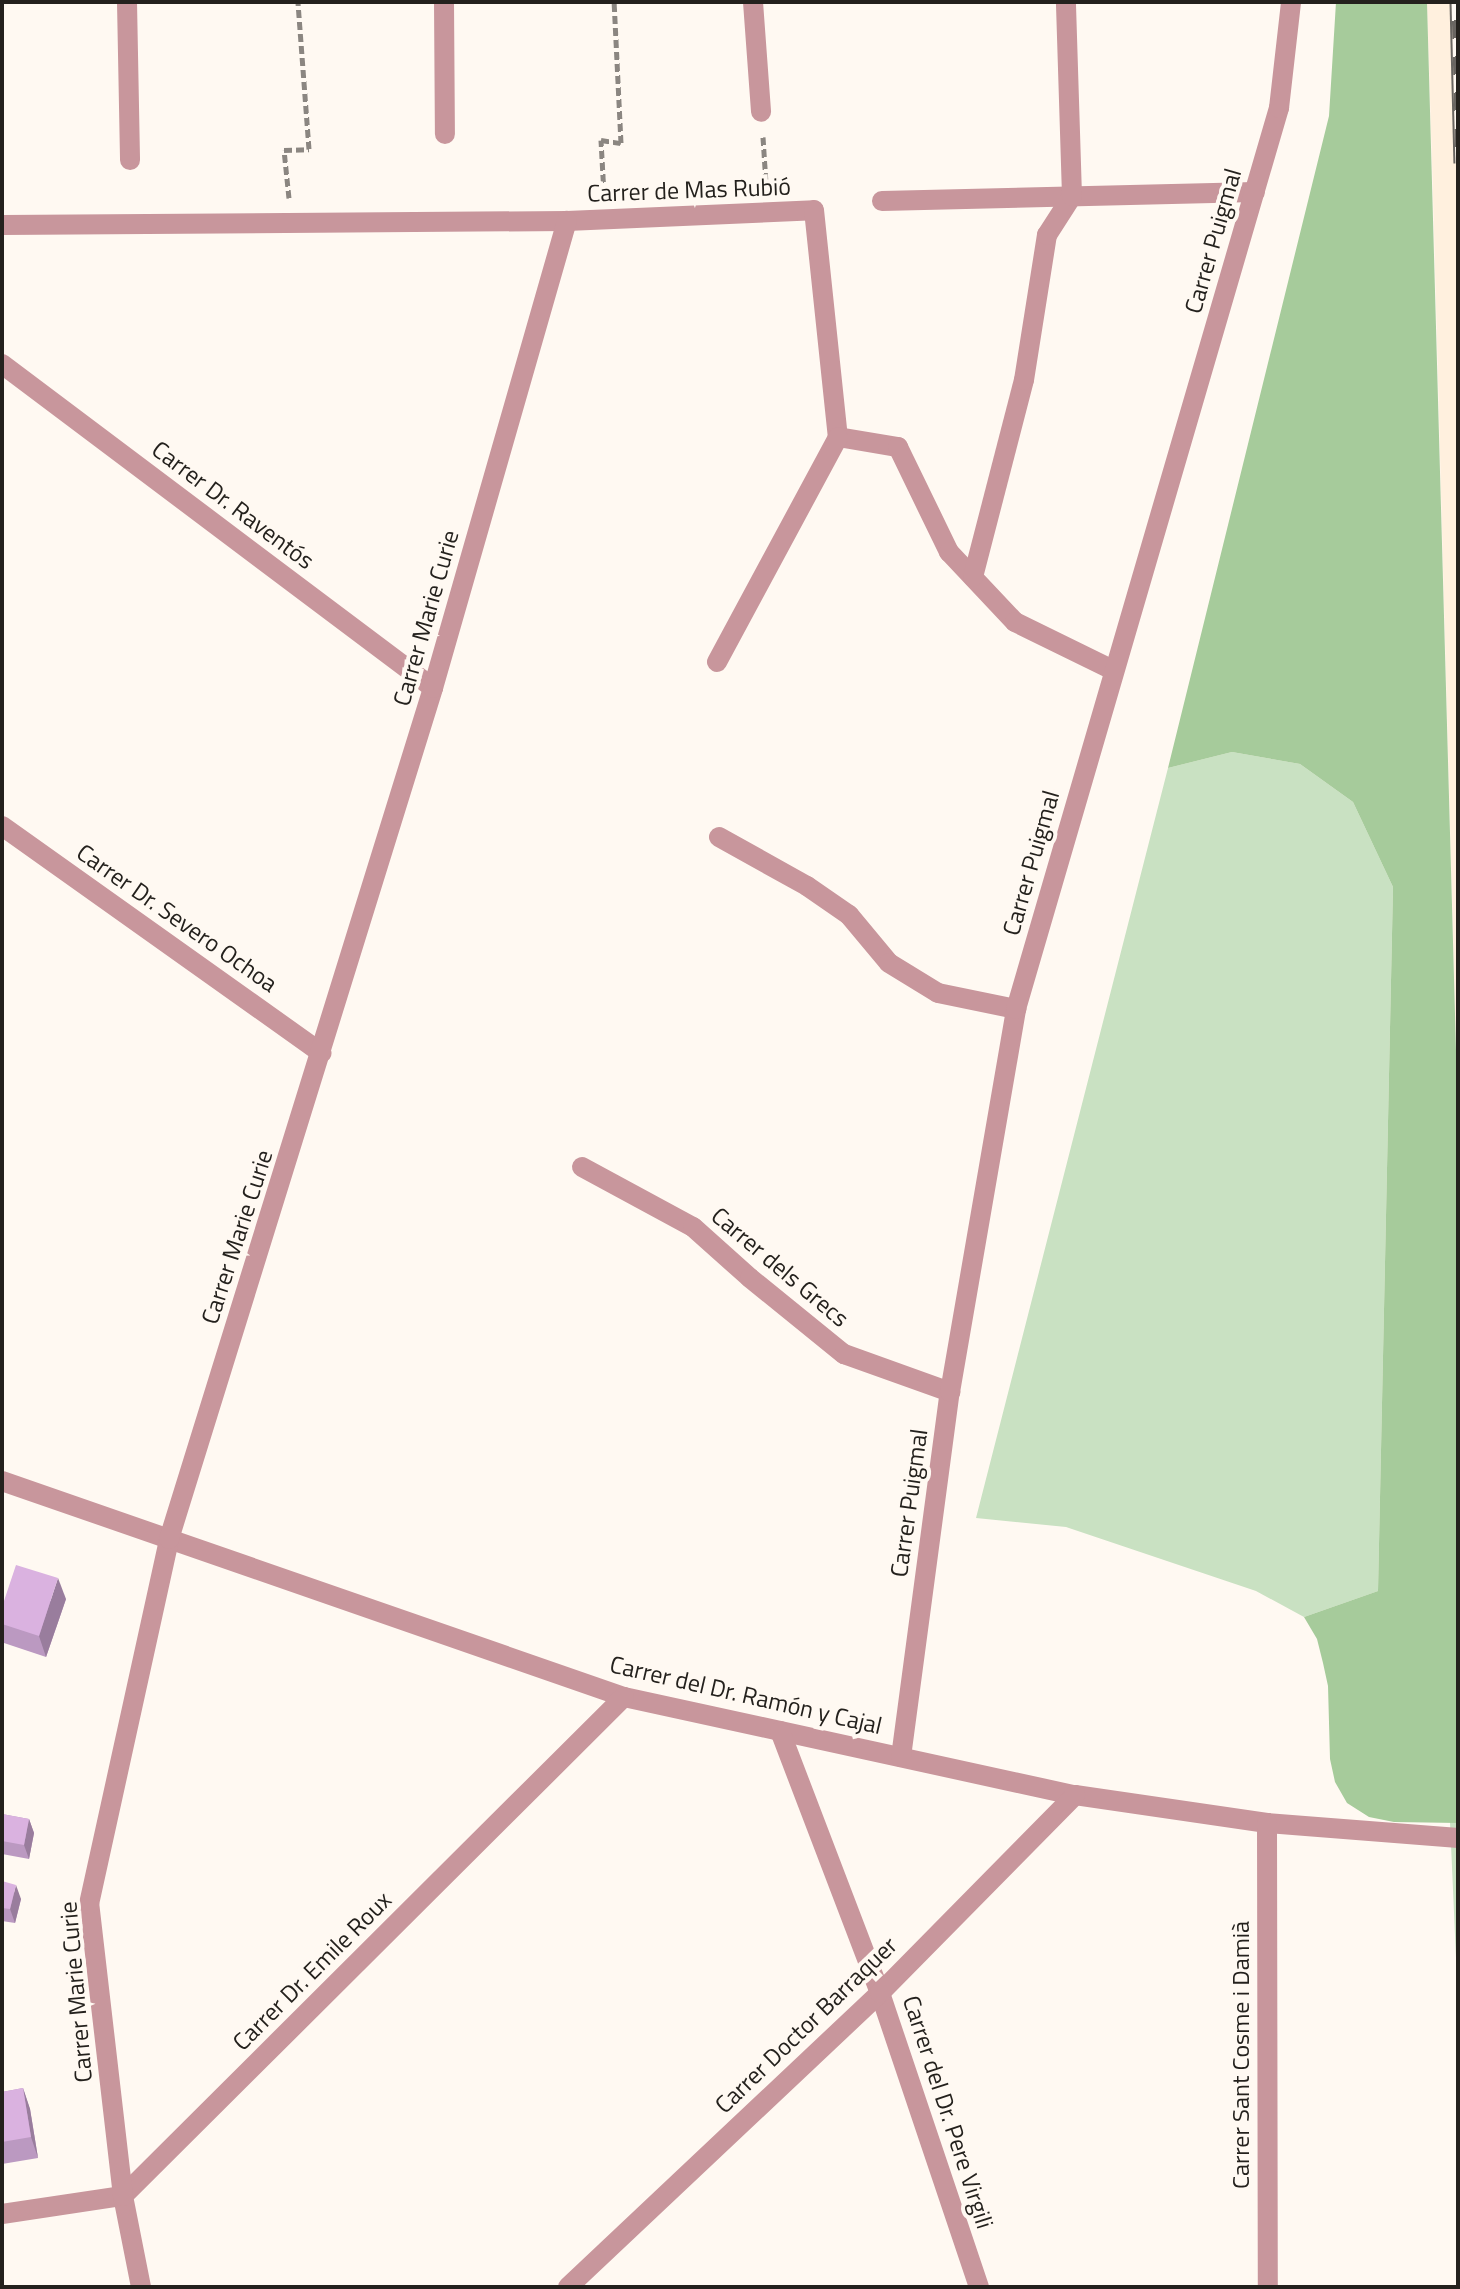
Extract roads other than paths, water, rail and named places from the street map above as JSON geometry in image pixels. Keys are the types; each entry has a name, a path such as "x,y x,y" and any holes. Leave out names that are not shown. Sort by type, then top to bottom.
{"street":[{"path":"127,2 130,160"},
{"path":"444,2 445,134"},
{"path":"753,2 761,112"},
{"path":"973,577 1024,380 1047,235 1072,196 1066,2"},
{"name":"Carrer Puigmal","path":"901,1757 950,1392 1016,1009 1279,108 1291,2"},
{"path":"882,201 1255,192"},
{"name":"Carrer de Mas Rubió","path":"2,225 567,221 814,210 838,437"},
{"name":"Carrer Marie Curie","path":"141,2287 123,2196 89,1904 169,1539 433,688 567,221"},
{"name":"Carrer Dr. Raventós","path":"2,364 433,688"},
{"path":"717,662 838,437 898,447 949,552 1015,622 1113,670"},
{"name":"Carrer Dr. Severo Ochoa","path":"2,826 322,1053"},
{"path":"719,837 807,886 849,915 889,963 938,993 1016,1009"},
{"name":"Carrer dels Grecs","path":"582,1167 693,1227 844,1354 950,1392"},
{"name":"Carrer del Dr. Ramón y Cajal","path":"2,1481 624,1697 1075,1795 1267,1823 1458,1838"},
{"name":"Carrer Dr. Emile Roux","path":"123,2196 624,1697"},
{"name":"Carrer del Dr. Pere Virgili","path":"780,1731 880,1993 979,2287"},
{"name":"Carrer Doctor Barraquer","path":"568,2287 880,1993 1075,1795"},
{"name":"Carrer Sant Cosme i Damià","path":"1267,1823 1268,2287"},
{"path":"2,2214 123,2196"}],"railway":[{"path":"1454,2 1458,163"}]}
